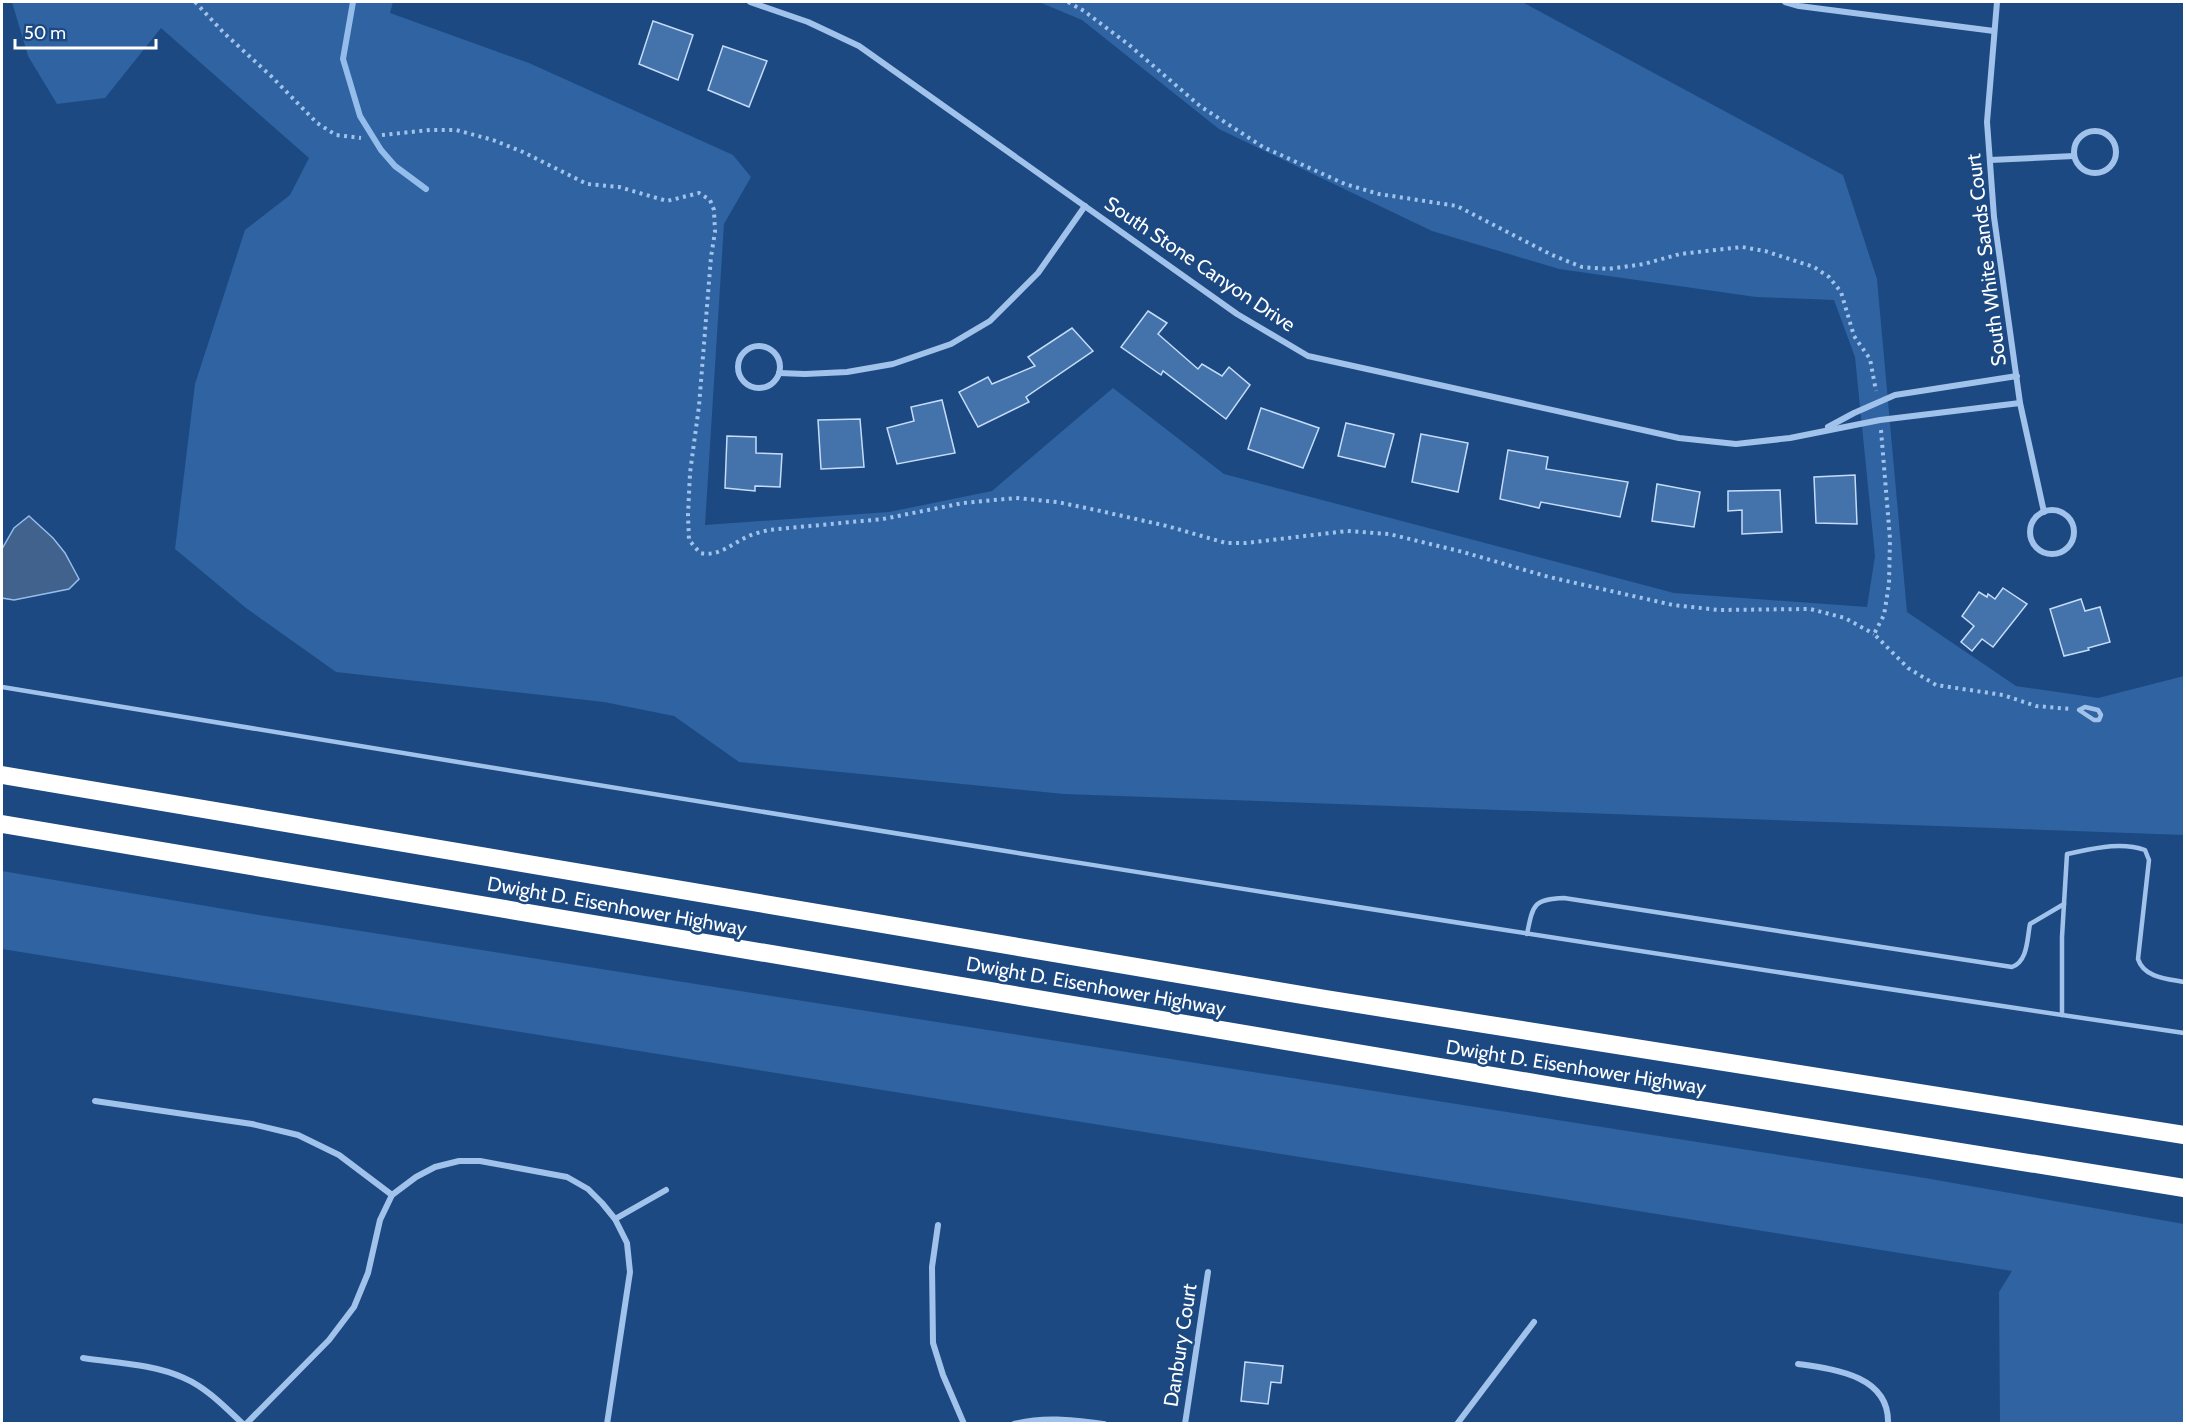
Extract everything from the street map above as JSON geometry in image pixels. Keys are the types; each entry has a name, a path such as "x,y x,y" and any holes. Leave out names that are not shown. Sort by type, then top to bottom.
{"highway":[{"name":"Dwight D. Eisenhower Highway","path":"2,774 1314,997 2184,1135"},
{"name":"Dwight D. Eisenhower Highway","path":"2,824 1564,1088 2184,1188"}],"street":[{"name":"South Stone Canyon Drive","path":"750,2 808,22 859,46 1237,314 1308,356 1679,438 1736,444 1790,438 1880,420 2020,403"},
{"path":"1785,2 1799,6 1994,31"},
{"name":"South White Sands Court","path":"1997,2 1987,122 1994,217 2020,403 2044,512"},
{"path":"2091,131 2105,133 2114,143 2116,150 2113,164 2102,172 2088,172 2081,168 2074,156 2076,143 2085,133 2091,131"},
{"path":"1990,160 2074,156"},
{"path":"779,373 848,372 893,364 951,344 990,321 1038,273 1085,206"},
{"path":"766,347 777,357 779,373 770,385 755,388 742,380 737,366 739,358 750,348 766,347"},
{"name":"South Stone Canyon Drive","path":"1822,431 1854,413 1895,395 2017,376"},
{"path":"2044,512 2060,512 2071,523 2073,538 2063,551 2048,554 2034,546 2030,531 2032,523 2044,512"},
{"path":"95,1101 252,1124 298,1135 339,1155 392,1195"},
{"path":"83,1358 158,1369 185,1378 209,1393 245,1424 329,1340 354,1307 368,1273 380,1220 392,1195 416,1177 435,1167 459,1161 480,1161 567,1177 588,1189 603,1203 615,1219 627,1243 630,1272 607,1424"},
{"path":"615,1219 666,1190"},
{"path":"938,1225 932,1267 933,1344 943,1375 964,1424"},
{"name":"Danbury Court","path":"1185,1424 1208,1272"},
{"path":"1457,1424 1534,1322"},
{"path":"1798,1364 1842,1371 1859,1377 1875,1389 1886,1404 1888,1424"},
{"path":"1014,1424 1034,1419 1064,1419 1104,1424"}],"lane":[{"path":"2,687 1527,934 2184,1033"},
{"path":"2062,1015 2067,854 2114,846 2137,847 2145,850 2149,860 2138,959 2140,967 2161,978 2184,982"},
{"path":"1527,934 1531,912 1537,902 1564,898 2012,967 2024,958 2030,924 2064,904"}],"path":[{"path":"195,2 316,123 336,135 361,138"},
{"path":"1068,2 1084,11 1128,44 1200,106 1263,147 1345,184 1379,194 1456,206 1552,255 1582,267 1608,269 1644,264 1680,254 1742,247 1765,251 1814,267 1829,277 1841,292 1854,336 1870,360 1877,394"},
{"path":"382,135 430,130 464,131 523,152 587,184 619,187 667,201 699,193 710,200 714,210 716,232 711,257 688,515 689,540 700,554 718,553 752,534 768,530 883,519 963,503 1016,498 1057,502 1096,510 1167,526 1226,543 1246,543 1347,531 1389,534 1463,552 1549,577 1664,604 1697,609 1810,609 1845,618 1874,634 1908,668 1936,685 2003,695 2036,706 2079,710"},
{"path":"1874,634 1884,615 1889,584 1890,539 1881,429"}],"shaded area":[{"path":"12,2 393,2 390,13 529,63 733,155 751,177 724,224 705,525 889,512 992,491 1113,388 1224,474 1674,593 1867,607 1875,556 1855,357 1834,300 1756,297 1559,269 1432,231 1219,129 1082,20 1039,2 1522,2 1843,175 1877,279 1907,612 2016,686 2098,698 2184,676 2184,835 1064,794 739,762 674,716 604,702 336,672 246,608 175,549 195,384 245,230 290,195 309,158 161,28 105,98 57,104 28,56"},
{"path":"29,516 53,538 65,553 79,579 69,589 14,600 2,598 2,549 14,528"},
{"path":"2,871 259,915 1925,1178 2184,1224 2184,1423 2000,1423 1999,1292 2012,1271 2,949"}],"building":[{"path":"653,21 693,35 678,80 639,64"},
{"path":"723,46 767,61 749,107 708,90"},
{"path":"1148,311 1167,323 1158,334 1198,369 1202,364 1222,376 1229,367 1250,385 1226,419 1163,371 1161,375 1121,347"},
{"path":"1072,328 1093,351 1026,397 1029,402 978,427 959,392 988,377 992,384 1035,366 1028,357"},
{"path":"942,400 955,453 897,464 887,428 914,421 911,407"},
{"path":"1261,408 1319,428 1303,468 1248,449"},
{"path":"860,419 864,467 821,469 818,420"},
{"path":"1346,423 1394,434 1385,467 1338,456"},
{"path":"1421,434 1468,443 1458,492 1412,482"},
{"path":"727,436 756,437 756,453 782,454 780,487 755,486 755,491 725,488"},
{"path":"1508,450 1548,457 1546,469 1628,482 1620,517 1541,502 1539,508 1500,499"},
{"path":"1855,475 1857,524 1816,523 1814,477"},
{"path":"1657,484 1700,492 1694,527 1652,521"},
{"path":"1780,490 1782,532 1742,534 1742,510 1728,511 1728,491"},
{"path":"2003,588 2027,604 1993,647 1982,639 1972,651 1961,642 1974,626 1962,616 1979,592 1995,599"},
{"path":"2081,599 2085,611 2100,607 2110,642 2064,656 2050,609"},
{"path":"1245,1362 1283,1366 1281,1383 1271,1382 1268,1404 1241,1401"}],"waterway":[{"path":"353,2 343,59 360,116 381,150 395,166 426,189"}]}
